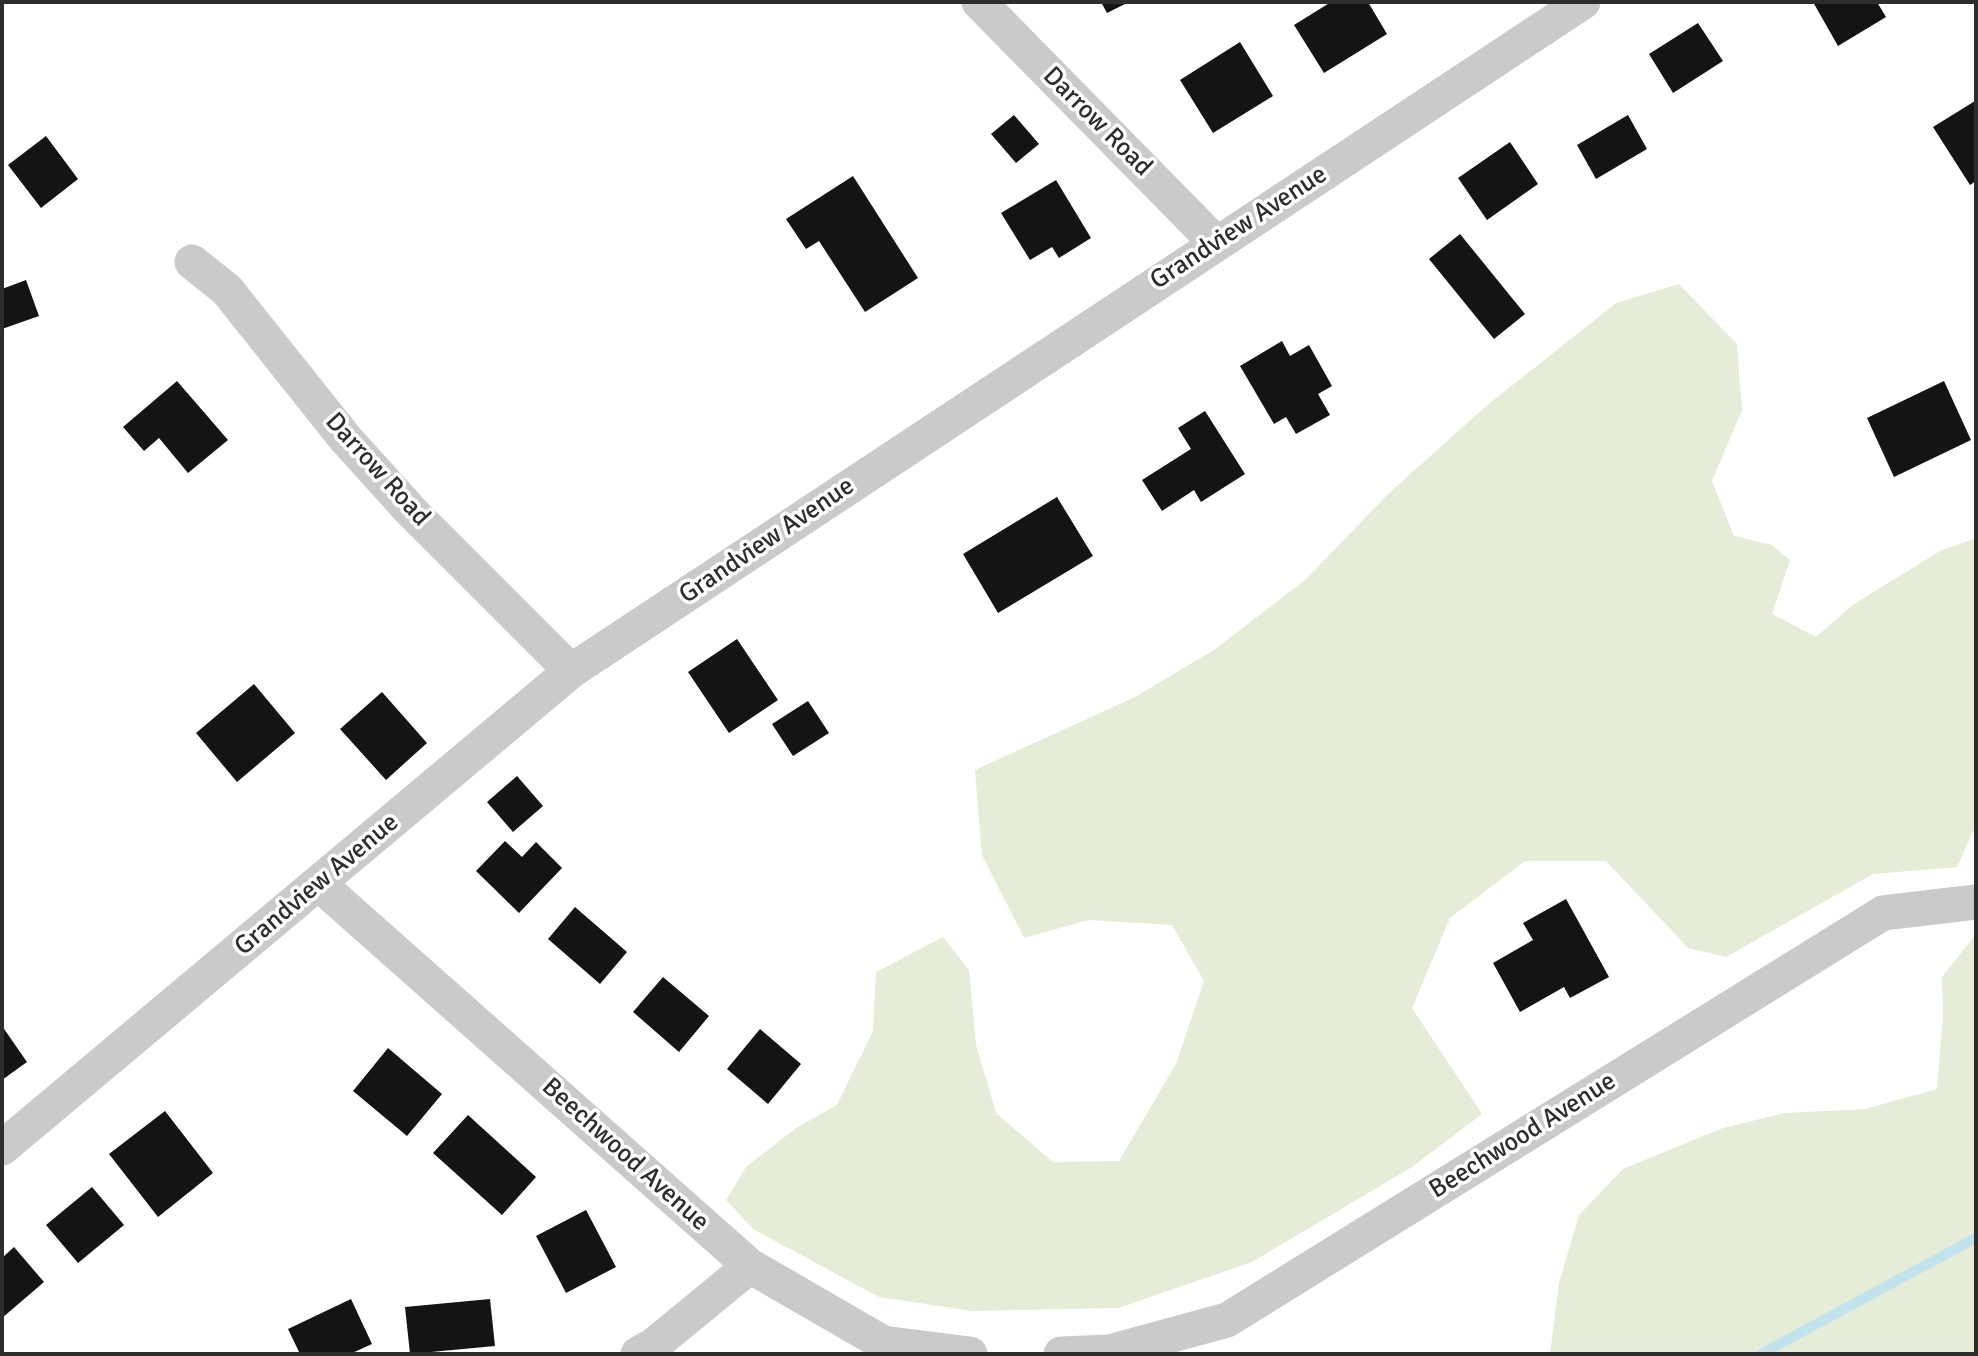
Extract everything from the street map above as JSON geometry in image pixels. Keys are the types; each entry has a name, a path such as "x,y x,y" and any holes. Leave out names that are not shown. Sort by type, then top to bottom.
{"street":[{"name":"Darrow Road","path":"979,2 1216,243"},
{"name":"Grandview Avenue","path":"2,1148 571,671 1583,2"},
{"name":"Darrow Road","path":"192,262 227,290 345,438 410,510 571,671"},
{"name":"Beechwood Avenue","path":"319,884 750,1266 883,1343 970,1354"},
{"name":"Beechwood Avenue","path":"1061,1354 1110,1352 1227,1320 1883,913 1976,902"},
{"path":"638,1354 654,1345 750,1266"}],"green space":[{"path":"1679,284 1737,344 1742,410 1712,481 1734,536 1772,545 1790,560 1772,614 1816,637 1854,604 1940,551 1976,538 1976,825 1957,867 1873,874 1726,957 1688,948 1606,861 1525,861 1450,918 1412,1008 1482,1114 1412,1167 1252,1262 1118,1308 972,1311 879,1297 753,1229 726,1200 746,1167 796,1128 837,1105 873,1031 876,972 943,937 969,970 976,1045 996,1113 1053,1162 1119,1161 1176,1064 1204,981 1172,925 1088,920 1024,938 982,855 975,770 1135,697 1214,650 1305,580 1388,494 1485,407 1616,303"},
{"path":"1976,934 1976,1354 1550,1354 1559,1283 1579,1215 1623,1169 1723,1128 1785,1113 1865,1109 1937,1089 1943,1018 1942,977"}],"building":[{"path":"1101,2 1124,2 1125,4 1107,13"},
{"path":"1331,2 1368,2 1387,34 1324,73 1294,25"},
{"path":"1813,2 1877,2 1886,17 1838,46"},
{"path":"1698,23 1723,61 1673,93 1649,54"},
{"path":"1240,42 1273,96 1213,133 1180,80"},
{"path":"1975,101 1976,181 1970,185 1933,127"},
{"path":"1014,115 1039,144 1016,163 991,134"},
{"path":"1628,115 1647,149 1596,179 1577,145"},
{"path":"46,136 78,179 41,208 8,165"},
{"path":"1510,142 1538,184 1487,220 1458,178"},
{"path":"853,176 918,278 865,312 819,241 806,249 786,219"},
{"path":"1056,180 1091,238 1059,258 1052,247 1030,260 1001,213"},
{"path":"1460,234 1525,314 1494,339 1429,259"},
{"path":"26,280 39,316 2,329 2,289"},
{"path":"1282,341 1290,356 1309,345 1332,386 1318,394 1330,415 1296,434 1286,417 1274,424 1240,366"},
{"path":"177,381 228,440 188,473 159,438 144,451 123,427"},
{"path":"1944,381 1971,440 1894,477 1867,418"},
{"path":"1205,411 1245,474 1201,502 1194,490 1162,511 1142,480 1191,449 1178,428"},
{"path":"1057,497 1093,556 998,613 963,554"},
{"path":"737,639 778,700 729,733 688,672"},
{"path":"254,684 295,733 237,782 196,733"},
{"path":"382,692 427,743 386,780 340,729"},
{"path":"808,701 829,733 793,756 772,724"},
{"path":"517,776 543,806 513,832 487,802"},
{"path":"505,841 522,857 536,842 562,868 519,913 476,871"},
{"path":"1566,899 1609,977 1570,998 1564,987 1520,1012 1493,963 1533,940 1523,923"},
{"path":"575,907 627,952 600,984 548,939"},
{"path":"663,977 709,1016 679,1052 633,1012"},
{"path":"2,1026 27,1062 2,1080"},
{"path":"760,1029 801,1064 768,1104 727,1069"},
{"path":"388,1048 442,1094 407,1136 353,1091"},
{"path":"165,1111 213,1173 158,1217 109,1154"},
{"path":"468,1115 536,1177 502,1215 433,1153"},
{"path":"92,1187 124,1225 78,1263 46,1225"},
{"path":"586,1210 616,1267 566,1293 536,1236"},
{"path":"14,1247 44,1282 2,1318 2,1258"},
{"path":"351,1299 372,1344 350,1354 300,1354 288,1329"},
{"path":"490,1299 495,1346 410,1354 405,1307"}],"waterway":[{"path":"1761,1354 1976,1238"}]}
